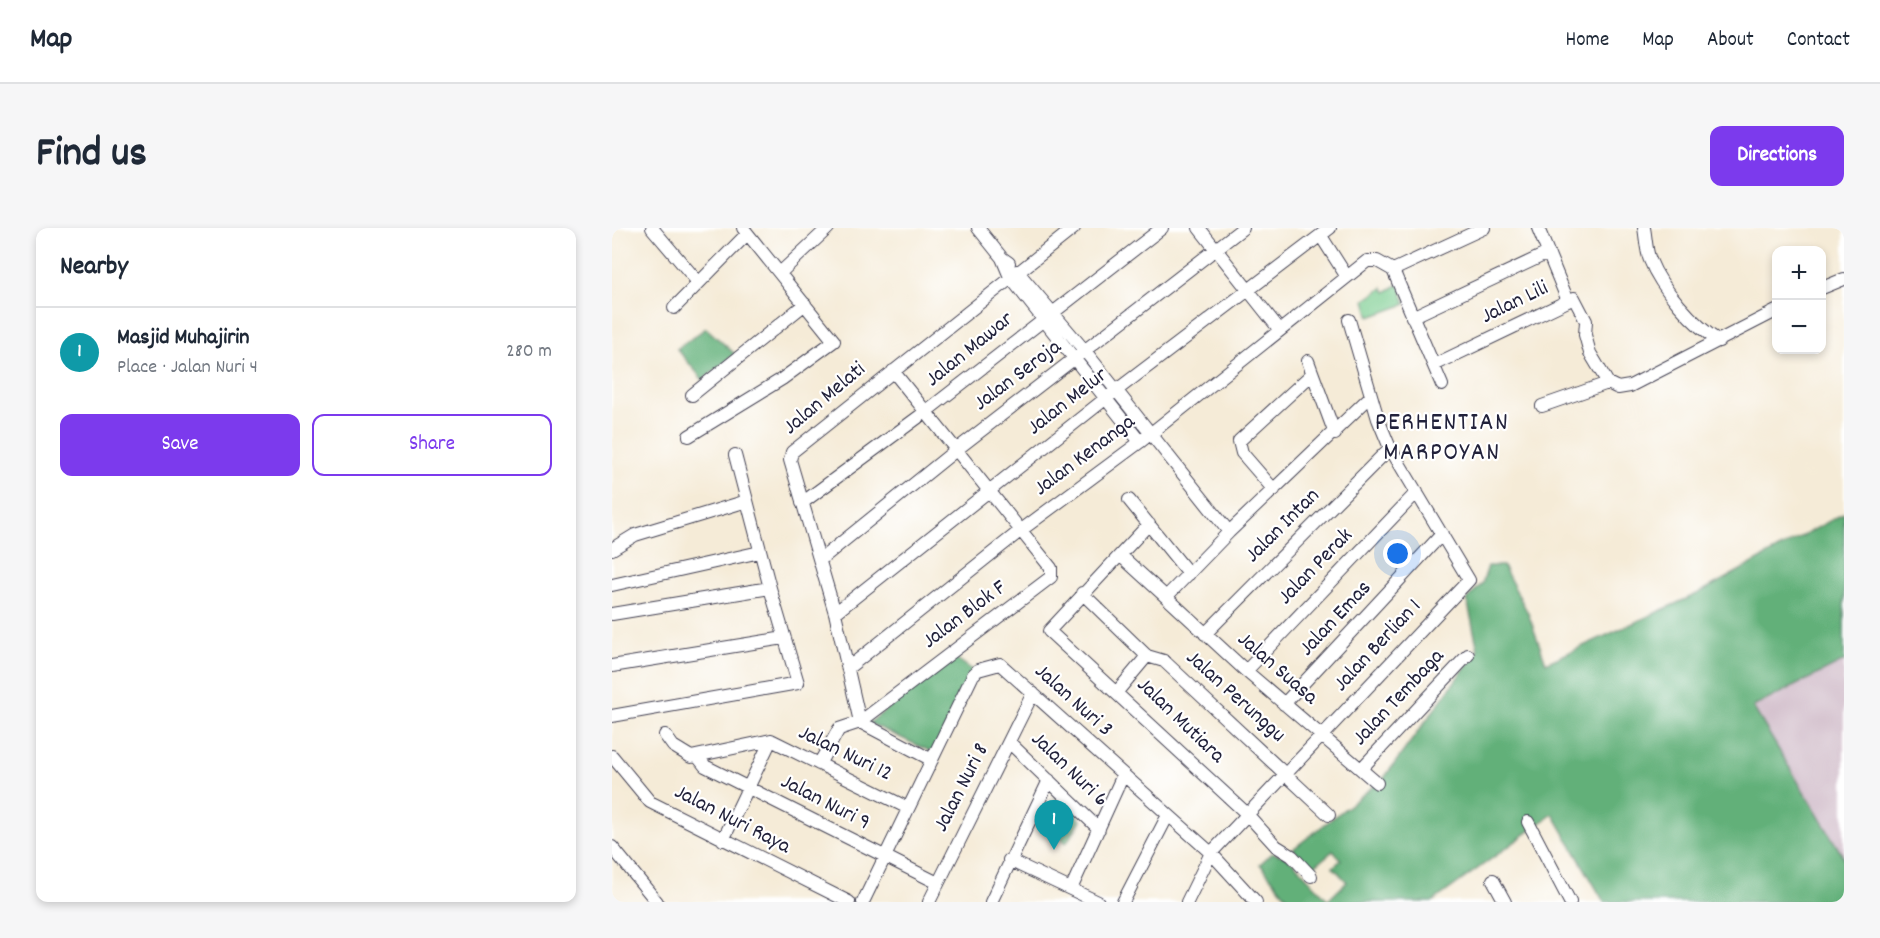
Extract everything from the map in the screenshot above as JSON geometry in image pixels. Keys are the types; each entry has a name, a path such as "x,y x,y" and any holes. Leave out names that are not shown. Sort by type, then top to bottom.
{"street":[{"path":"652,228 697,281"},
{"path":"780,273 828,228"},
{"path":"978,228 1047,316 1075,360 1105,399 1145,438 1229,532"},
{"name":"Jalan Melati","path":"860,722 835,613 790,460 792,452 1074,228"},
{"name":"Jalan Mawar","path":"802,502 924,413 1162,228"},
{"path":"1198,228 1279,329"},
{"name":"Jalan Seroja","path":"820,560 956,450 1243,228"},
{"path":"1442,385 1393,270 1484,228"},
{"name":"Jalan Lili","path":"1434,365 1568,301 1538,228"},
{"path":"1644,228 1649,259 1659,278 1703,331 1719,341"},
{"path":"674,308 745,231 834,341 782,379 689,436"},
{"path":"1325,232 1347,277"},
{"name":"Jalan Melur","path":"835,613 1105,399 1249,292 1325,232"},
{"path":"1412,317 1548,253"},
{"name":"Jalan Kenanga","path":"848,668 1020,531 1145,438 1367,261 1377,261 1393,270"},
{"path":"1826,286 1844,279"},
{"path":"1568,301 1574,298 1586,321 1585,335 1590,353 1608,383 1618,388 1630,386 1772,313"},
{"path":"692,395 805,304"},
{"path":"1047,316 1085,351 1116,391 1145,438"},
{"name":"Jalan Berlian 1","path":"1187,902 1211,853 1246,813 1470,580 1390,448 1371,396 1349,320"},
{"path":"1308,361 1311,375 1335,434"},
{"path":"892,371 924,413 991,490 1020,531"},
{"path":"1274,490 1242,453 1239,441 1311,375"},
{"path":"1542,406 1608,383"},
{"path":"1166,597 1229,532 1335,434 1371,396"},
{"name":"Jalan Intan","path":"1205,634 1390,448"},
{"path":"612,716 798,683 735,455"},
{"name":"Jalan Perak","path":"1246,671 1417,492"},
{"path":"1129,500 1189,574"},
{"path":"612,549 635,535 747,501"},
{"path":"1116,693 1049,630 1149,524"},
{"name":"Jalan Blok F","path":"860,722 1051,577 1051,568 1020,531"},
{"name":"Jalan Emas","path":"1284,704 1442,534"},
{"path":"612,585 760,552"},
{"name":"Jalan Suasa","path":"1120,555 1246,671 1322,736"},
{"path":"612,614 770,588"},
{"name":"Jalan Perunggu","path":"1082,593 1147,656 1164,661 1329,815"},
{"path":"612,666 784,638"},
{"name":"Jalan Tembaga","path":"1361,769 1468,655"},
{"name":"Jalan Mutiara","path":"1147,656 1116,693 1246,813 1276,846 1287,852 1311,876"},
{"name":"Jalan Nuri 3","path":"932,760 978,670 1000,664 1211,853 1254,901"},
{"name":"Jalan Nuri 8","path":"929,902 1033,693"},
{"path":"819,764 835,733 860,722 932,760 863,902"},
{"path":"665,735 682,753 698,757"},
{"name":"Jalan Tembaga","path":"1322,736 1377,783"},
{"path":"723,840 771,740"},
{"name":"Jalan Nuri 12","path":"698,757 771,740 908,808"},
{"name":"Jalan Nuri 6","path":"1009,741 1099,829"},
{"name":"Jalan Nuri Raya","path":"612,756 650,802 849,902"},
{"name":"Jalan Nuri 9","path":"698,757 705,766 938,883"},
{"path":"1071,889 1123,775"},
{"path":"991,902 1049,780"},
{"path":"1123,902 1168,815"},
{"path":"1528,822 1570,902"},
{"path":"612,847 654,901"},
{"path":"1010,861 1098,902"},
{"path":"1493,880 1505,902"}],"shaded area":[{"path":"1844,661 1844,858 1753,707"}],"green space":[{"path":"1399,284 1406,304 1370,317 1365,300 1383,288 1386,292"},
{"path":"706,328 735,354 703,380 677,349"},
{"path":"1844,513 1844,661 1753,707 1844,858 1844,902 1604,902 1553,814 1432,902 1291,902 1260,864 1272,853 1285,856 1328,900 1347,882 1333,867 1341,860 1333,851 1312,868 1293,849 1384,778 1478,650 1467,599 1482,584 1488,566 1503,566 1528,613 1546,663 1697,594"},
{"path":"954,657 974,671 934,753 869,723"},
{"path":"1057,797 1081,820 1066,843 1038,820"}],"place":[{"name":"Masjid Muhajirin","path":"1054,850"}],"district":[{"name":"PERHENTIAN MARPOYAN","path":"1442,438"}]}
